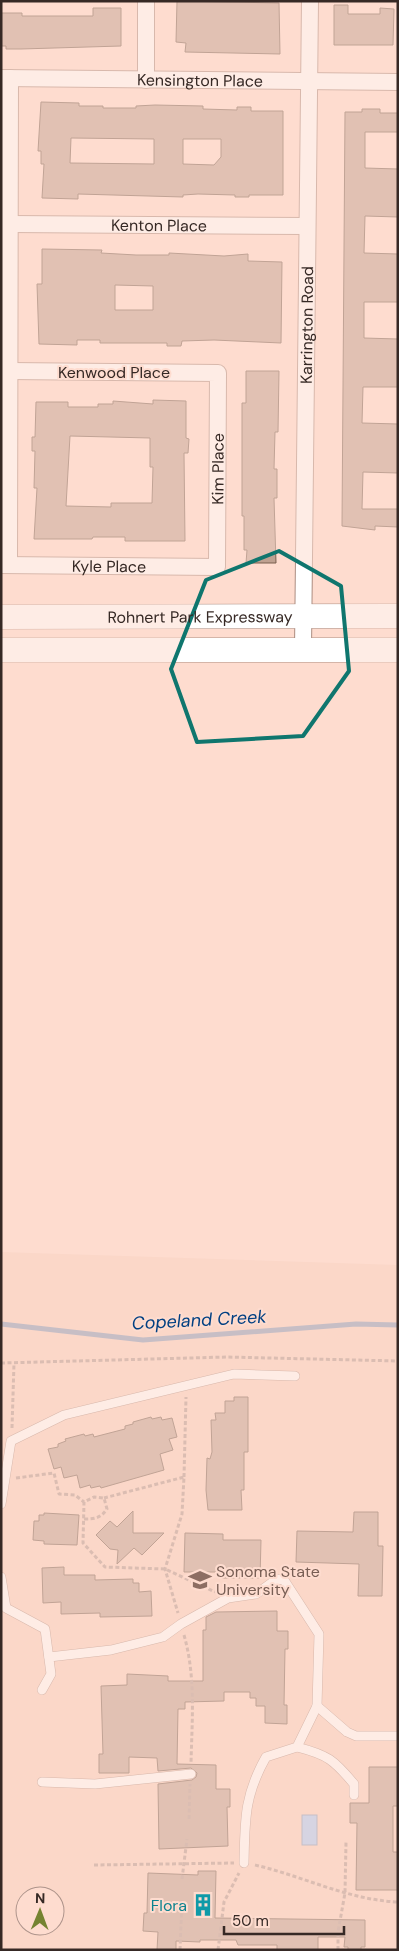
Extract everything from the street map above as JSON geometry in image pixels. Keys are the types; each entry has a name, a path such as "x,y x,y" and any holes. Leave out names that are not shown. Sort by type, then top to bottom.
{"main road":[{"name":"Rohnert Park Expressway","path":"1,617 398,616"},
{"path":"1,650 398,650"}],"street":[{"path":"146,1 146,80"},
{"name":"Karrington Road","path":"303,650 310,1"},
{"path":"5,566 10,224 6,78"},
{"name":"Kensington Place","path":"6,78 398,82"},
{"name":"Kenton Place","path":"10,224 307,226"},
{"name":"Kenwood Place","path":"9,371 218,372"},
{"name":"Kim Place","path":"217,567 218,372"},
{"name":"Kyle Place","path":"5,566 217,567"}],"lane":[{"path":"1,1504 11,1442 64,1415 234,1374 295,1376"},
{"path":"1,1577 6,1608 45,1629 51,1674 42,1690"},
{"path":"49,1657 111,1650 163,1637 181,1624 228,1598 256,1594 277,1579 284,1580 319,1634 317,1706 297,1747"},
{"path":"317,1706 347,1732 356,1736 398,1736"},
{"path":"244,1863 246,1807 257,1773 266,1756 297,1747 321,1753 336,1763 354,1784 354,1795"},
{"path":"42,1782 95,1784 191,1774"}],"path":[{"path":"1,1362 227,1357 398,1361"},
{"path":"11,1442 14,1363"},
{"path":"184,1386 186,1400 182,1514 165,1569 190,1658 192,1687 189,1819"},
{"path":"5,1479 43,1476 54,1473 59,1494 75,1496 84,1502"},
{"path":"84,1502 94,1497 104,1498 184,1477"},
{"path":"84,1519 95,1519 102,1516 107,1509 104,1498"},
{"path":"84,1502 83,1543 105,1567 165,1569 228,1598"},
{"path":"182,1879 187,1839"},
{"path":"338,1950 338,1932 345,1893 346,1842"},
{"path":"218,1950 224,1902 244,1863"},
{"path":"94,1865 244,1863 278,1871 345,1893 383,1902 398,1902"},
{"path":"180,1950 182,1900"}],"highlighted area":[{"path":"279,551 341,586 349,671 303,736 197,742 171,669 206,580"}],"shaded area":[{"name":"Sonoma State University","path":"1,1252 398,1265 398,1950 1,1950"}],"water":[{"path":"302,1815 317,1815 317,1845 302,1845"}],"building":[{"path":"177,1 279,3 280,54 185,52 186,43 176,42"},
{"path":"334,5 348,5 348,14 380,14 380,8 394,9 393,45 334,45"},
{"path":"93,8 121,8 121,46 6,49 6,46 1,46 1,13 22,13 22,16 93,16"},
{"path":"41,102 79,103 79,106 103,106 103,108 136,108 136,106 155,105 203,106 203,109 237,110 237,107 251,107 251,111 283,111 283,195 235,197 235,195 198,194 183,195 183,197 78,194 78,199 42,198 44,164 41,164 41,151 38,151","holes":["71,138 154,139 154,164 70,163","183,139 221,139 221,157 214,165 183,164"]},
{"path":"362,109 380,109 380,113 398,113 398,132 365,132 365,168 398,169 398,217 365,216 364,253 398,254 398,302 364,302 364,338 398,339 398,387 363,387 362,423 398,424 398,473 363,472 362,509 398,509 398,527 375,526 375,530 342,526 345,112 362,112"},
{"path":"42,249 102,250 101,253 136,255 169,255 169,253 224,256 248,254 248,261 282,262 281,343 214,340 182,341 181,346 167,346 167,343 100,343 100,340 77,340 77,345 39,344 37,284 42,284","holes":["115,285 153,286 153,310 115,310"]},
{"path":"246,371 279,371 278,432 275,432 274,469 277,469 277,498 274,498 276,563 246,563 247,550 244,550 244,516 242,516 242,403 246,403"},
{"path":"153,400 186,401 186,438 189,439 188,453 184,453 185,541 125,541 125,537 34,539 37,488 34,488 35,451 32,451 32,437 35,437 36,402 68,402 68,407 98,407 98,404 113,404 113,401 153,404","holes":["70,436 150,438 150,467 153,467 152,503 111,503 111,507 66,506"]},
{"path":"234,1397 248,1397 248,1452 244,1452 244,1490 241,1490 242,1510 208,1510 206,1490 207,1458 210,1459 212,1452 211,1420 216,1420 215,1413 225,1413 225,1401 234,1401"},
{"path":"151,1417 152,1419 161,1417 162,1420 172,1418 177,1437 169,1439 173,1450 160,1454 164,1470 101,1488 100,1486 91,1488 90,1485 80,1488 77,1475 64,1478 61,1467 54,1469 48,1449 58,1447 58,1444 66,1441 65,1439 84,1434 85,1436 93,1434 94,1437 125,1429 125,1426 133,1424 133,1422"},
{"path":"133,1511 133,1533 164,1533 142,1555 134,1548 117,1564 118,1550 110,1549 96,1535 110,1521 117,1527"},
{"path":"354,1512 378,1512 378,1546 383,1546 382,1596 358,1596 359,1564 296,1562 297,1531 353,1532"},
{"path":"44,1513 79,1515 77,1545 44,1544 44,1541 33,1540 34,1521 39,1521 39,1515 44,1515"},
{"path":"185,1533 223,1534 223,1540 261,1540 260,1578 222,1578 222,1572 184,1572"},
{"path":"64,1567 64,1575 95,1575 95,1580 133,1579 133,1583 139,1583 139,1592 151,1591 152,1616 100,1617 100,1613 61,1614 61,1602 43,1603 42,1568"},
{"path":"277,1611 277,1631 288,1631 288,1649 285,1649 284,1705 287,1705 287,1724 265,1723 265,1706 256,1706 256,1698 250,1698 250,1692 224,1692 224,1701 185,1702 185,1709 178,1709 177,1764 216,1765 216,1789 230,1789 230,1807 227,1807 228,1846 159,1849 158,1784 192,1780 196,1777 197,1773 191,1768 158,1771 157,1758 129,1757 129,1773 99,1773 99,1754 103,1754 101,1686 127,1685 127,1674 168,1676 168,1681 203,1681 203,1630 206,1630 206,1617 216,1612"},
{"path":"369,1767 398,1767 398,1806 393,1806 393,1852 398,1852 398,1890 356,1890 357,1823 350,1823 350,1803 369,1803"},
{"path":"198,1871 216,1871 215,1918 365,1920 365,1947 361,1947 361,1950 348,1950 348,1947 344,1947 345,1937 318,1937 318,1950 277,1950 277,1945 238,1945 236,1940 200,1940 200,1942 176,1941 176,1950 157,1950 158,1932 143,1931 144,1913 147,1913 148,1873 198,1875"}],"waterway":[{"name":"Copeland Creek","path":"1,1324 143,1340 356,1324 398,1325"}],"place":[{"name":"Sonoma State University","path":"200,1580"},
{"name":"Flora","path":"203,1905"}]}
